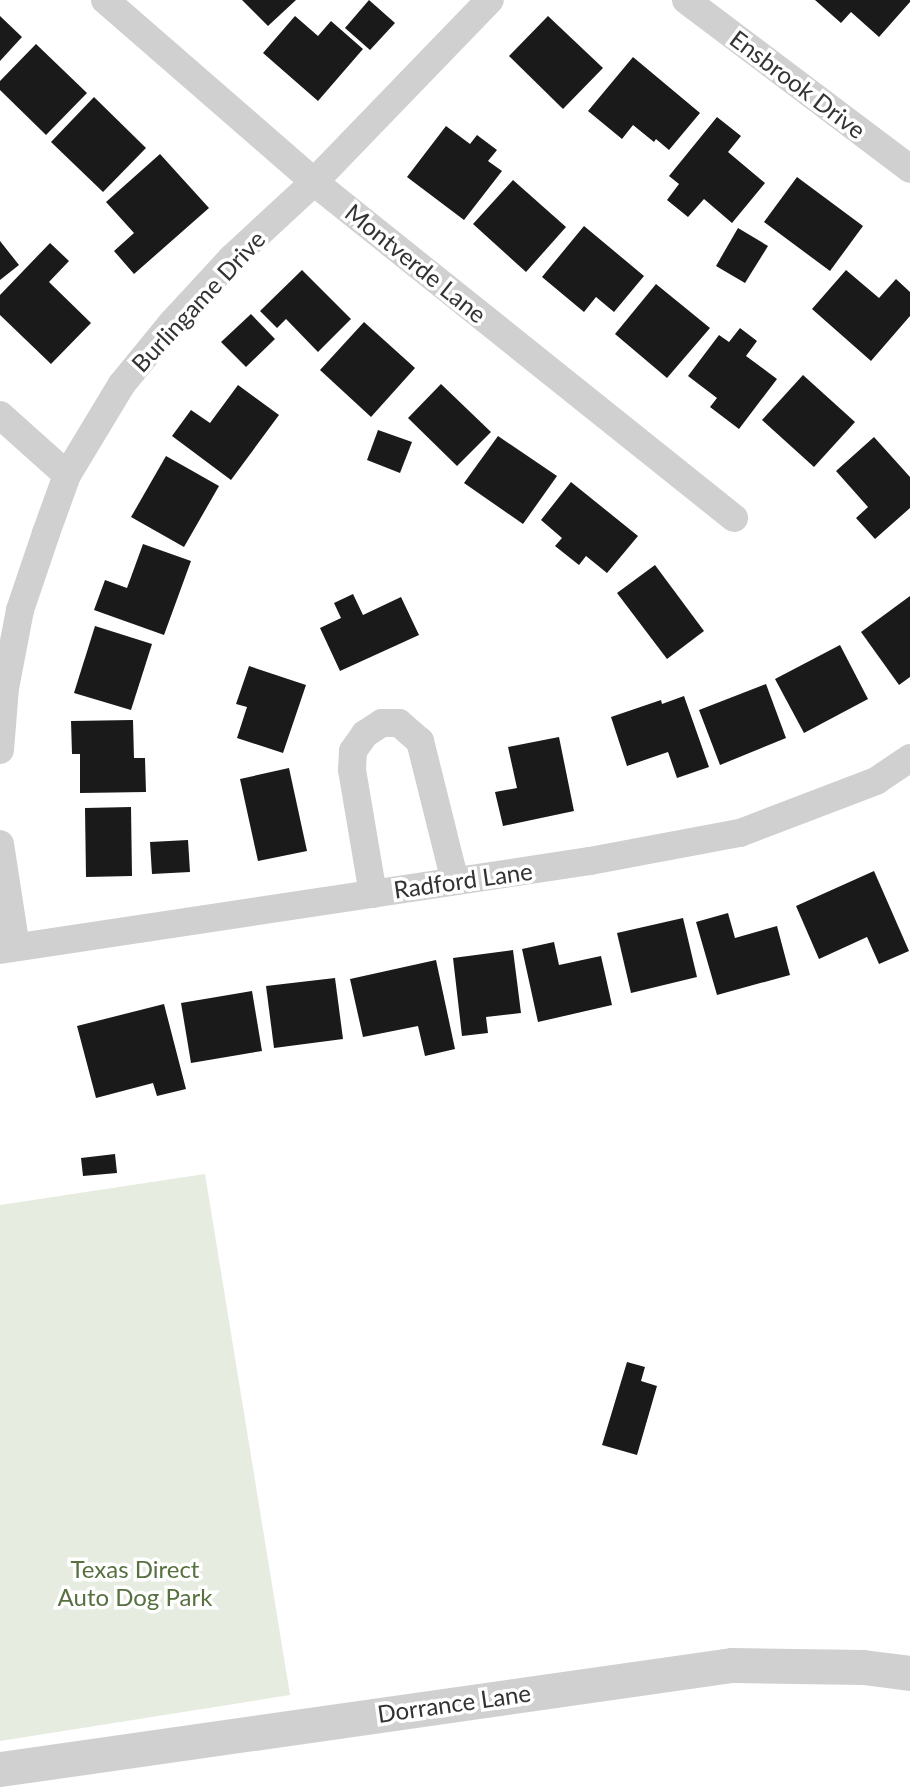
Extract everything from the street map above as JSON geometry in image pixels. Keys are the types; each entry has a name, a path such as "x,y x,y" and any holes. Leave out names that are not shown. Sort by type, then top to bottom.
{"street":[{"name":"Montverde Lane","path":"105,0 314,182 734,518"},
{"name":"Burlingame Drive","path":"0,750 5,688 20,610 67,475 122,384 172,323 232,258 314,182 491,0"},
{"name":"Ensbrook Drive","path":"686,0 910,169"},
{"path":"0,415 67,475"},
{"path":"373,894 352,770 353,751 365,734 382,723 399,723 420,741 455,881"},
{"name":"Radford Lane","path":"8,948 373,894 740,834 876,781 910,758"},
{"path":"0,844 8,948"},
{"name":"Dorrance Lane","path":"0,1769 732,1665 863,1667 910,1673"}],"green space":[{"name":"Texas Direct Auto Dog Park","path":"205,1174 290,1695 0,1741 0,1205"}],"building":[{"path":"242,0 296,0 268,26"},
{"path":"369,0 395,23 370,50 345,28"},
{"path":"815,0 910,2 879,37 851,12 841,23"},
{"path":"0,16 22,37 0,61"},
{"path":"295,16 318,36 331,21 363,49 318,101 263,53"},
{"path":"548,16 603,68 563,109 509,56"},
{"path":"36,44 87,93 46,135 0,90 0,81"},
{"path":"633,57 700,113 669,150 633,125 622,139 588,111"},
{"path":"94,97 146,148 103,192 51,142"},
{"path":"717,117 741,136 728,152 765,183 732,223 704,199 688,217 667,200 679,184 669,176"},
{"path":"446,126 470,144 477,135 497,150 488,161 502,171 464,220 407,177"},
{"path":"160,154 209,208 134,274 114,251 134,233 106,202"},
{"path":"797,177 863,226 830,271 764,222"},
{"path":"513,180 566,227 526,272 473,224"},
{"path":"584,226 644,276 614,312 596,297 584,312 542,277"},
{"path":"738,228 768,246 745,283 716,266"},
{"path":"0,241 19,265 0,280"},
{"path":"50,243 69,261 49,282 91,323 51,364 0,315 0,295"},
{"path":"302,270 351,319 318,352 286,319 277,328 260,311"},
{"path":"846,270 879,298 896,279 910,292 910,316 871,361 812,309"},
{"path":"656,284 710,328 667,378 615,334"},
{"path":"251,314 275,339 246,367 221,342"},
{"path":"364,322 415,368 371,417 320,370"},
{"path":"740,328 757,341 746,356 777,379 739,429 710,407 717,398 688,376 719,335 729,342"},
{"path":"803,375 855,422 814,467 762,420"},
{"path":"441,384 491,432 457,466 408,418"},
{"path":"238,385 279,415 231,480 172,436 191,410 210,423"},
{"path":"378,430 412,442 400,473 367,460"},
{"path":"498,436 557,476 523,524 464,483"},
{"path":"874,437 910,477 910,508 875,539 856,518 868,507 836,471"},
{"path":"166,456 219,486 184,547 131,517"},
{"path":"571,482 638,536 607,573 586,556 579,565 555,546 562,538 541,520"},
{"path":"143,544 191,561 164,635 94,610 105,580 127,588"},
{"path":"655,565 704,631 667,659 617,593"},
{"path":"353,594 363,615 401,597 419,635 340,671 320,628 341,618 334,603"},
{"path":"910,596 910,677 899,685 861,632"},
{"path":"95,626 152,644 131,710 74,693"},
{"path":"840,645 868,699 804,733 775,679"},
{"path":"249,666 306,685 283,753 237,738 247,707 236,704"},
{"path":"766,684 786,738 720,765 699,710"},
{"path":"684,696 709,767 677,778 668,752 627,766 611,717 661,700 662,704"},
{"path":"133,720 134,758 145,758 146,792 80,793 80,754 72,754 71,721"},
{"path":"559,737 574,811 503,826 495,792 517,788 508,747"},
{"path":"289,768 307,851 258,861 240,779"},
{"path":"131,807 132,876 86,877 85,808"},
{"path":"188,840 190,872 152,874 150,842"},
{"path":"874,871 909,951 879,964 867,937 819,959 796,906"},
{"path":"728,913 735,938 777,926 790,975 717,995 696,922"},
{"path":"683,918 697,977 631,993 617,933"},
{"path":"554,942 559,965 601,956 612,1005 538,1022 522,949"},
{"path":"513,950 521,1013 486,1017 488,1033 462,1036 453,958"},
{"path":"436,960 455,1049 425,1056 418,1026 363,1037 350,979"},
{"path":"335,978 343,1039 274,1048 266,986"},
{"path":"252,991 262,1051 191,1063 181,1003"},
{"path":"164,1004 186,1089 157,1096 153,1083 96,1098 77,1026"},
{"path":"115,1154 117,1173 83,1176 81,1158"},
{"path":"627,1362 645,1367 641,1381 657,1386 637,1455 602,1445"}]}
